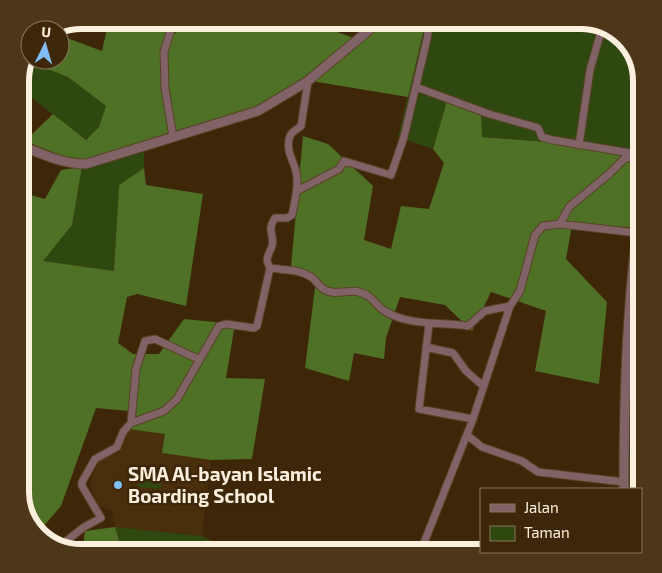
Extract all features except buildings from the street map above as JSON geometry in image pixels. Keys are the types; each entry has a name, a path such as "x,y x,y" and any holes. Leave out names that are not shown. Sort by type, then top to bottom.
{"street":[{"path":"171,29 164,52 165,88 173,137"},
{"path":"29,148 62,161 86,164 258,111 308,81 367,29"},
{"path":"297,191 339,169 344,161 391,175 404,137 429,29"},
{"path":"579,145 590,70 601,33"},
{"path":"65,542 84,527 101,518 82,486 82,482 95,460 117,447 123,432 131,423 164,411 177,399 214,332 222,324 254,328 257,326 270,268 266,262 266,256 272,246 270,232 272,223 275,218 287,218 292,215 297,191 296,170 289,156 289,139 290,134 301,126 308,81"},
{"path":"416,87 489,114 538,128 542,137 633,154"},
{"path":"560,224 569,207 609,174 625,158 633,157"},
{"path":"424,544 473,419 510,306 520,291 535,235 543,226 560,224 633,233"},
{"path":"270,268 304,272 325,290 340,293 356,291 369,295 386,311 428,324 450,323 468,326 485,311 510,306"},
{"path":"467,435 482,447 522,461 538,472 624,486 627,345 633,306"},
{"path":"428,324 419,409 473,419"},
{"path":"131,423 136,369 145,341 155,339 198,359"},
{"path":"426,347 453,353 466,371 483,386"}],"shaded area":[{"path":"128,429 165,434 163,453 211,460 202,536 115,527 111,510 98,506 90,484 98,460 118,453"}],"green space":[{"path":"107,29 168,29 171,35 183,29 329,29 354,38 364,29 424,29 408,97 305,80 255,112 82,167 62,156 29,143 29,137 53,114 86,140 99,127 106,106 68,77 50,70 70,70 70,39 102,51"},
{"path":"424,29 592,30 616,42 623,49 631,64 633,80 633,153 600,146 481,137 447,101 433,149 398,137"},
{"path":"30,70 50,70 68,77 106,106 99,127 86,140 29,96"},
{"path":"447,101 481,111 482,137 600,146 633,153 633,228 572,225 566,259 607,302 599,384 535,371 546,311 491,292 472,331 445,305 400,297 386,338 384,359 354,353 349,381 305,368 316,279 291,267 303,136 328,144 373,186 364,240 391,249 401,206 429,209 444,163 433,149"},
{"path":"144,146 144,168 119,185 114,271 42,261 72,225 82,167"},
{"path":"82,167 72,225 43,261 114,271 119,185 144,168 146,185 203,194 186,306 137,294 127,297 118,343 133,354 159,354 184,319 235,324 226,378 265,379 252,459 211,460 162,453 165,434 128,429 129,411 96,408 61,506 43,528 34,515 29,496 29,195 45,199 61,170"},
{"path":"623,439 633,442 633,488 624,488"},
{"path":"140,469 162,470 161,489 138,487"},
{"path":"115,527 202,536 217,544 120,544"},
{"path":"115,527 120,544 83,544 85,531"}],"place":[{"name":"SMA Al-bayan Islamic Boarding School","path":"118,485"}]}
